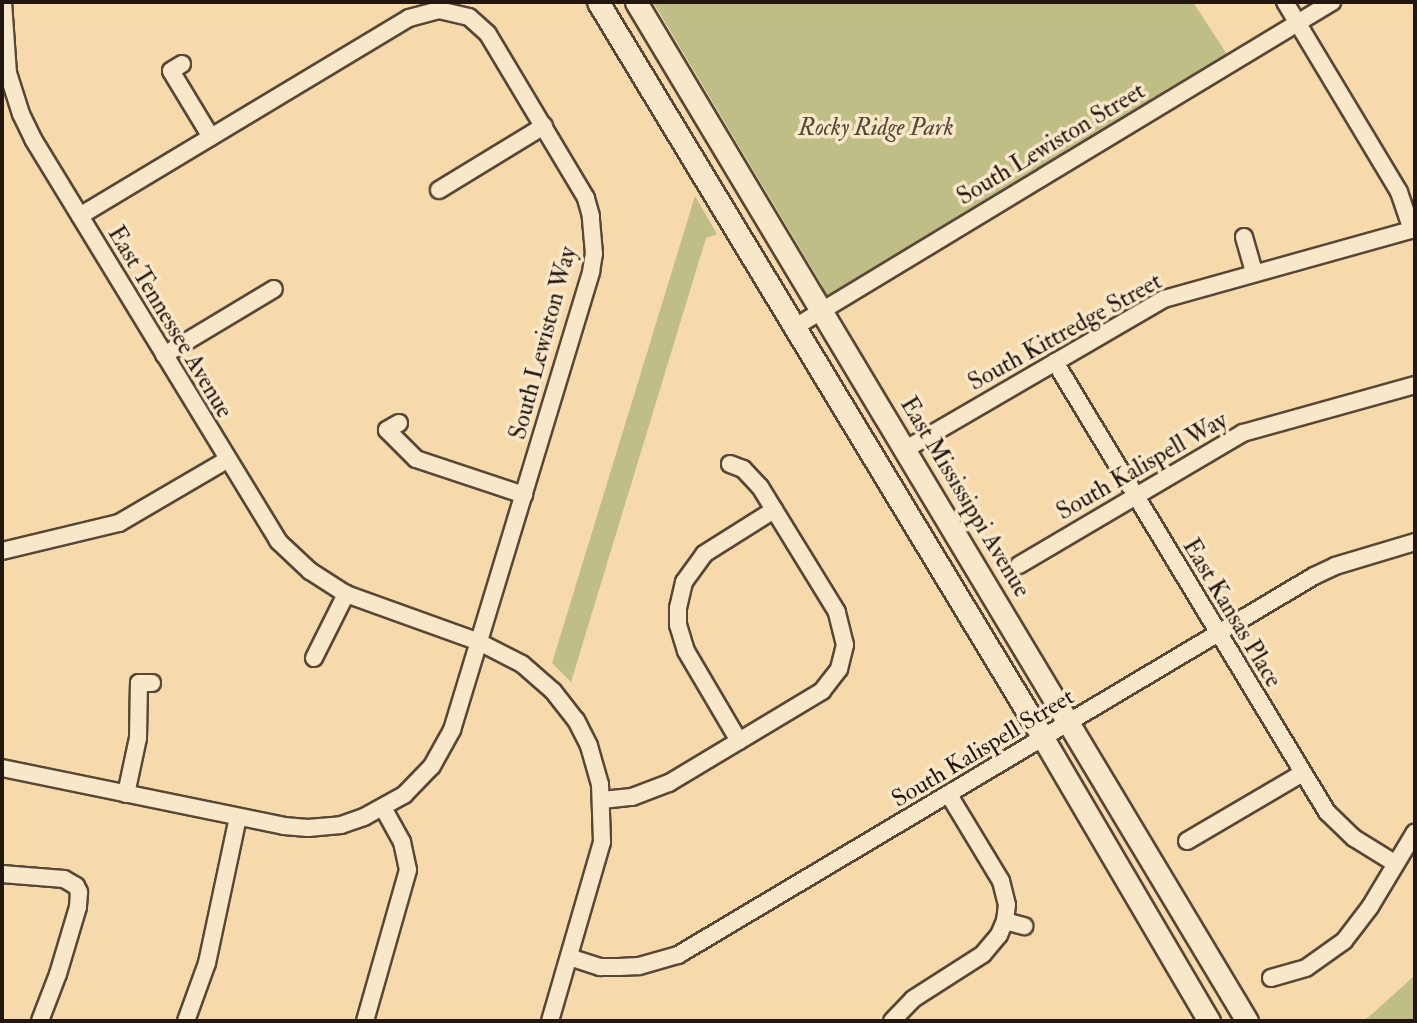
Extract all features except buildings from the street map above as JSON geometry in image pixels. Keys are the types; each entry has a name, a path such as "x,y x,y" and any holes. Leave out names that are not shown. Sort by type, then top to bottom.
{"main road":[{"path":"598,2 1043,739 1209,1021"},
{"name":"East Mississippi Avenue","path":"636,2 1247,1021"}],"street":[{"name":"East Tennessee Avenue","path":"3,2 3,42 8,73 20,114 163,355 278,541 310,571 346,594 479,642 522,664 565,704 589,746 602,800 603,822 598,861 550,1021"},
{"path":"1285,2 1399,192 1414,229"},
{"name":"South Lewiston Street","path":"795,327 1332,2"},
{"name":"South Lewiston Way","path":"2,768 237,817 308,828 341,825 383,808 422,778 445,745 524,495 594,254 592,216 586,198 488,34 469,17 453,11 423,12 409,18 211,137"},
{"path":"80,216 211,137 171,71 182,64"},
{"path":"439,190 544,126"},
{"name":"South Kittredge Street","path":"906,450 1164,299 1414,229"},
{"path":"1244,237 1254,273"},
{"path":"163,355 274,289"},
{"name":"East Kansas Place","path":"1055,362 1301,774 1339,826 1396,864"},
{"name":"South Kalispell Way","path":"1019,565 1243,433 1415,385"},
{"path":"398,423 387,430 416,459 524,495"},
{"path":"2,551 119,523 227,460"},
{"path":"602,800 650,792 739,741 822,691 831,682 844,657 841,620 751,477 743,469 730,464"},
{"path":"739,741 686,651 678,625 678,608 684,582 704,554 774,510"},
{"name":"South Kalispell Street","path":"569,957 600,967 619,967 659,962 678,955 1335,566 1415,542"},
{"path":"314,659 346,594"},
{"path":"126,794 138,738 139,683 152,683"},
{"path":"1187,841 1301,774"},
{"path":"892,1021 913,999 983,954 999,935 1005,921 1007,905 1001,881 949,795"},
{"path":"365,1021 408,870 402,842 383,808"},
{"path":"186,1021 204,973 237,817"},
{"path":"1271,978 1306,968 1344,941 1361,921 1415,832"},
{"path":"2,874 64,879 76,886 79,892 78,907 58,974 40,1021"},
{"path":"1005,921 1024,926"}],"green space":[{"name":"Rocky Ridge Park","path":"653,2 1193,2 1232,62 823,310 822,285"},
{"path":"695,196 717,234 706,238 571,682 552,663"},
{"path":"1415,975 1415,1021 1362,1021 1370,1016"}]}
